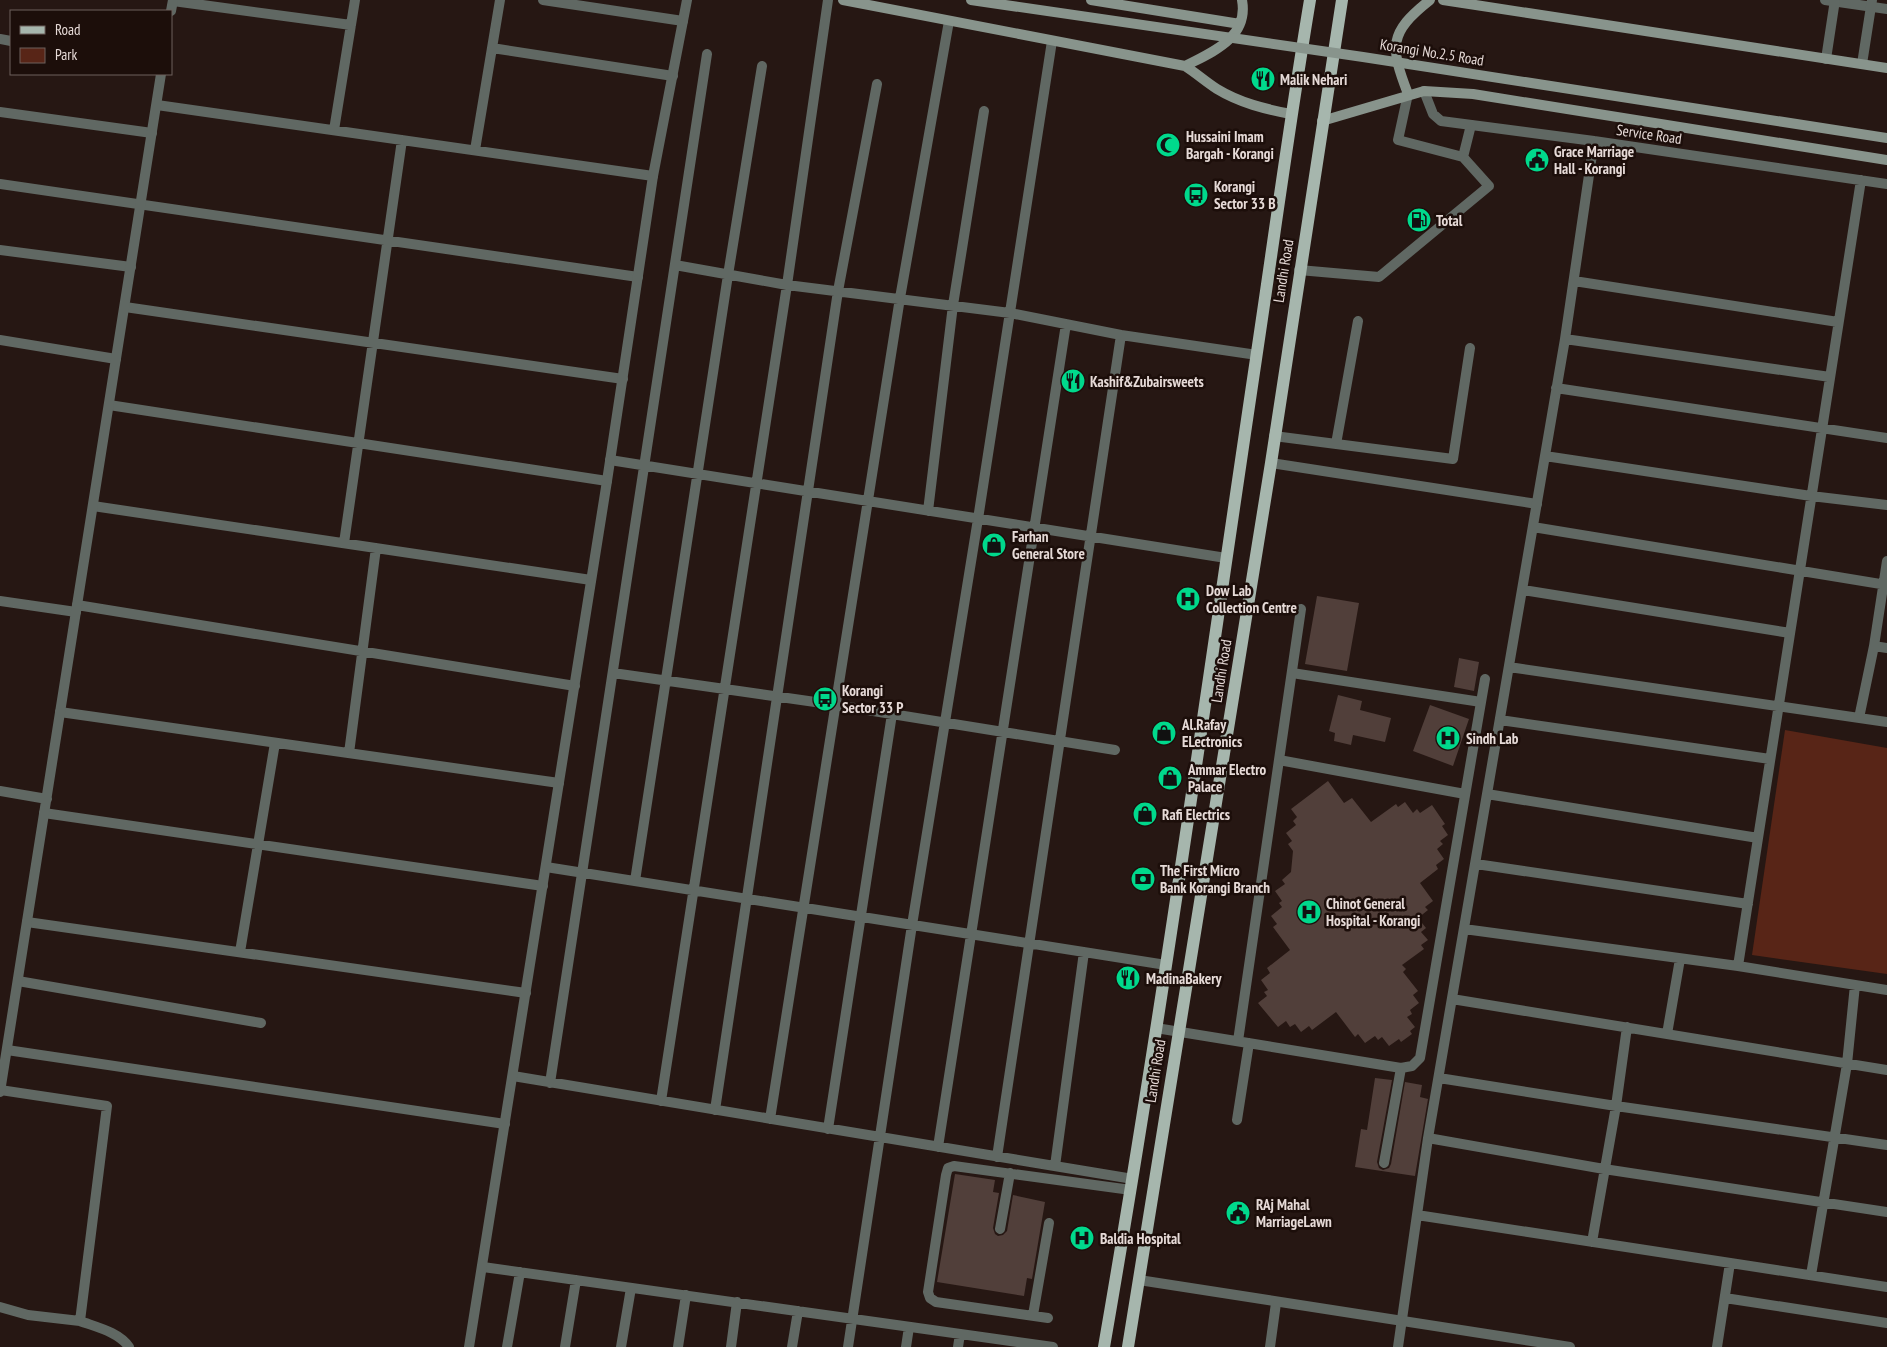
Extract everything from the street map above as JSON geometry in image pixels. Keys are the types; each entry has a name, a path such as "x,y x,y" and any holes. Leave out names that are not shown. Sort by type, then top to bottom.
{"main road":[{"path":"843,0 1185,66 1236,99 1260,108 1291,114"},
{"name":"Korangi No.2.5 Road","path":"971,0 1353,56 1887,138"},
{"path":"1090,0 1240,24"},
{"path":"1185,66 1224,45 1235,34 1240,24 1242,0"},
{"name":"Landhi Road","path":"1104,1347 1132,1184 1166,965 1291,114 1310,0"},
{"name":"Landhi Road","path":"1128,1347 1342,0"},
{"path":"1408,94 1395,53 1397,37 1410,15 1430,0"},
{"path":"1444,0 1887,68"},
{"path":"1322,120 1424,91 1473,94 1887,160"}],"street":[{"path":"334,130 355,0"},
{"path":"475,150 500,0"},
{"path":"543,0 683,21"},
{"path":"470,1347 607,481 653,176 687,0"},
{"path":"661,1101 787,285 828,0"},
{"path":"1826,59 1832,0 1872,3 1887,8"},
{"path":"1862,64 1872,3"},
{"path":"172,4 351,25"},
{"path":"770,1119 900,298 949,21"},
{"path":"848,1347 912,925 978,519 1052,41"},
{"path":"492,48 673,76"},
{"path":"550,1083 708,54"},
{"path":"635,881 762,66"},
{"path":"80,1321 107,1106 0,1090 161,75"},
{"path":"715,1110 838,291 877,84"},
{"name":"Service Road","path":"1424,91 1433,114 1441,121 1594,141 1887,184"},
{"path":"1299,270 1379,277 1489,186 1463,157 1398,140 1408,94"},
{"path":"157,105 653,176"},
{"path":"928,511 953,305 984,111"},
{"path":"0,112 152,133"},
{"path":"1463,157 1471,125"},
{"path":"344,544 402,140"},
{"path":"1398,1347 1428,1138 1545,456 1574,281 1594,141"},
{"path":"1738,966 1860,180"},
{"path":"0,184 141,203 638,277"},
{"path":"0,250 131,267"},
{"path":"675,265 787,285 1010,313 1121,335 1257,355"},
{"path":"1574,281 1838,322"},
{"path":"125,307 622,379"},
{"path":"1336,444 1358,321"},
{"path":"938,1147 1066,324"},
{"path":"997,1157 1121,335"},
{"path":"1564,339 1830,377"},
{"path":"0,340 116,359"},
{"path":"1274,436 1453,459 1470,348"},
{"path":"1556,388 1887,438"},
{"path":"109,405 607,481"},
{"path":"1545,456 1811,496 1887,505"},
{"path":"610,460 1226,558"},
{"path":"1270,462 1537,504"},
{"path":"93,506 591,580"},
{"path":"1533,527 1885,584"},
{"path":"349,753 376,548"},
{"path":"1859,718 1874,646 1885,584 1887,561"},
{"path":"1522,590 1790,633"},
{"path":"0,601 77,609 574,686"},
{"path":"1238,1041 1301,609"},
{"path":"1874,646 1887,648"},
{"path":"1509,667 1887,722"},
{"path":"613,673 836,705 1115,750"},
{"path":"1292,674 1481,702"},
{"path":"1156,1028 1401,1068 1412,1066 1420,1058 1485,679"},
{"path":"60,712 559,783"},
{"path":"828,1129 892,714"},
{"path":"1500,720 1770,759"},
{"path":"240,952 275,743"},
{"path":"1279,760 1465,794"},
{"path":"0,792 47,799"},
{"path":"1488,794 1758,838"},
{"path":"44,813 543,886"},
{"path":"1476,864 1748,904"},
{"path":"546,868 1166,965"},
{"path":"27,922 526,993"},
{"path":"1464,929 1738,966 1887,990"},
{"path":"1055,1166 1084,952"},
{"path":"1667,1034 1680,958"},
{"path":"18,981 261,1023"},
{"path":"1811,1275 1847,1064 1855,985"},
{"path":"1452,1000 1887,1070"},
{"path":"1592,1242 1616,1106 1627,1027"},
{"path":"1237,1120 1249,1043"},
{"path":"7,1050 505,1124"},
{"path":"1384,1163 1401,1068"},
{"path":"513,1076 1093,1172 1132,1184"},
{"path":"1439,1078 1616,1106 1887,1144"},
{"path":"1428,1138 1604,1169 1887,1212"},
{"path":"1048,1318 936,1302 930,1298 928,1292 948,1168 954,1166 1091,1184 1132,1184"},
{"path":"1091,1184 1093,1172"},
{"path":"1000,1229 1010,1173"},
{"path":"1418,1215 1887,1287"},
{"path":"1033,1316 1049,1223"},
{"path":"1717,1347 1730,1263"},
{"path":"482,1267 909,1326 1021,1345 1053,1347"},
{"path":"507,1347 520,1272"},
{"path":"565,1347 576,1280"},
{"path":"1138,1280 1570,1347"},
{"path":"621,1347 631,1288"},
{"path":"678,1347 686,1295"},
{"path":"1725,1298 1887,1323"},
{"path":"731,1347 737,1302"},
{"path":"1270,1347 1276,1302"},
{"path":"0,1307 28,1315 80,1321 117,1336 130,1347"},
{"path":"792,1347 798,1311"},
{"path":"906,1347 909,1326"},
{"path":"958,1347 960,1334"}],"green space":[{"path":"1785,730 1887,748 1887,974 1752,955"}],"building":[{"path":"1317,596 1359,603 1347,671 1305,664"},
{"path":"1459,658 1479,662 1474,691 1454,687"},
{"path":"1338,695 1362,701 1360,710 1391,718 1385,742 1353,735 1351,745 1334,741 1335,733 1329,731"},
{"path":"1430,705 1469,719 1453,766 1413,751"},
{"path":"1328,781 1344,803 1352,798 1371,822 1396,804 1398,807 1405,802 1413,813 1417,809 1420,813 1432,805 1445,824 1442,826 1448,835 1440,841 1443,844 1437,849 1444,859 1436,865 1438,869 1420,883 1433,901 1425,907 1428,910 1418,918 1426,928 1421,932 1428,940 1421,945 1424,949 1402,965 1406,969 1403,972 1418,991 1413,995 1419,1003 1410,1010 1412,1014 1407,1017 1415,1027 1410,1031 1412,1034 1401,1042 1399,1039 1389,1046 1382,1037 1378,1040 1375,1036 1365,1043 1358,1034 1355,1037 1336,1012 1312,1030 1309,1026 1301,1032 1295,1024 1290,1027 1286,1021 1278,1027 1258,1003 1267,996 1264,992 1268,990 1261,980 1270,973 1267,968 1290,950 1273,927 1277,924 1271,916 1282,907 1279,903 1282,901 1275,891 1285,884 1282,880 1291,872 1293,851 1288,844 1292,841 1286,833 1296,825 1293,821 1297,817 1291,809"},
{"path":"1375,1078 1392,1080 1377,1162 1379,1168 1383,1170 1389,1168 1391,1164 1405,1082 1422,1085 1420,1097 1428,1099 1415,1176 1355,1167 1361,1129 1367,1130"},
{"path":"955,1174 995,1180 993,1192 999,1193 993,1228 998,1236 1003,1235 1007,1231 1013,1195 1045,1202 1032,1279 1027,1278 1024,1296 937,1282"}],"place":[{"name":"Malik Nehari","path":"1263,79"},
{"name":"Hussaini Imam Bargah - Korangi","path":"1168,145"},
{"name":"Grace Marriage Hall - Korangi","path":"1537,160"},
{"name":"Korangi Sector 33 B","path":"1196,195"},
{"name":"Total","path":"1419,220"},
{"name":"Kashif&Zubairsweets","path":"1073,381"},
{"name":"Farhan General Store","path":"994,545"},
{"name":"Dow Lab Collection Centre","path":"1188,599"},
{"name":"Korangi Sector 33 P","path":"825,699"},
{"name":"Al.Rafay ELectronics","path":"1164,733"},
{"name":"Sindh Lab","path":"1448,738"},
{"name":"Ammar Electro Palace","path":"1170,778"},
{"name":"Rafi Electrics","path":"1145,814"},
{"name":"The First Micro Bank Korangi Branch","path":"1143,879"},
{"name":"Chinot General Hospital - Korangi","path":"1309,912"},
{"name":"MadinaBakery","path":"1128,978"},
{"name":"RAj Mahal MarriageLawn","path":"1238,1213"},
{"name":"Baldia Hospital","path":"1082,1238"}]}
